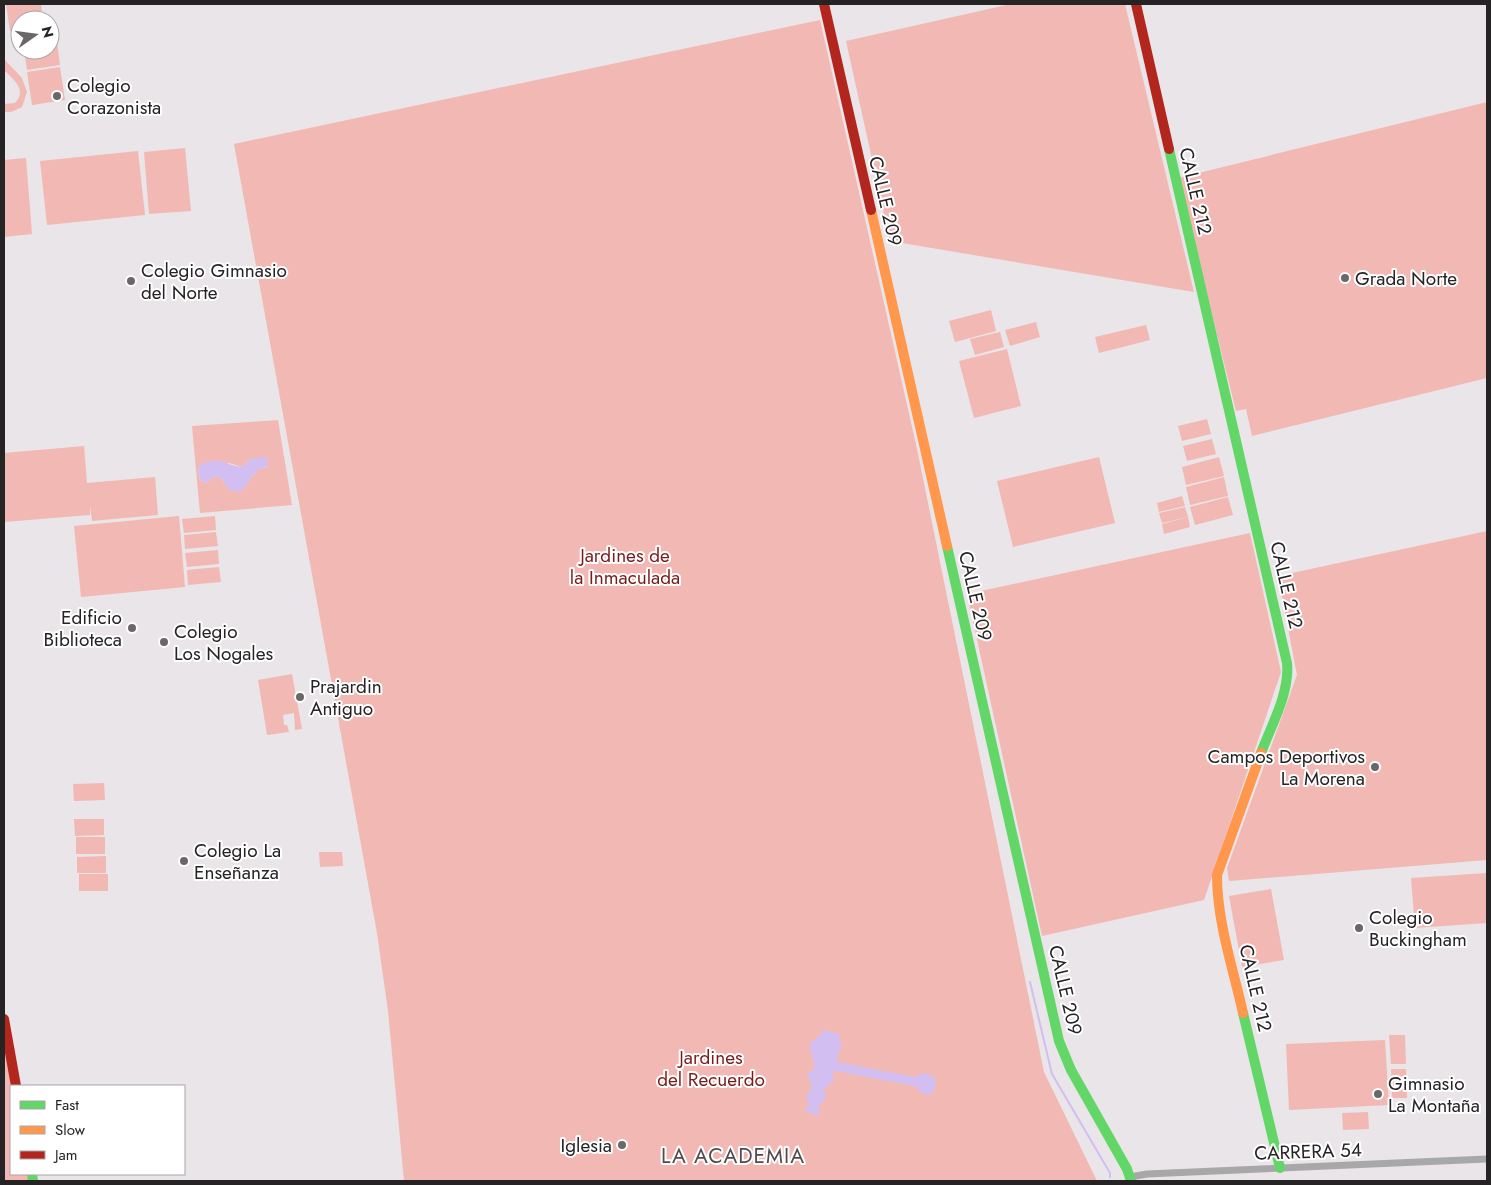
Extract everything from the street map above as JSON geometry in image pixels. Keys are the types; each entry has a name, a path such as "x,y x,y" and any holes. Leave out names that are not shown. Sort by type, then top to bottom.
{"street":[{"name":"CALLE 209","path":"824,4 1059,1041 1071,1070 1130,1179"},
{"name":"CALLE 212","path":"1136,4 1287,663 1288,674 1285,687 1217,875 1223,928 1280,1168"},
{"path":"4,1019 16,1085"},
{"name":"CARRERA 54","path":"1130,1179 1147,1174 1487,1160"}],"green space":[{"path":"6,4 41,4 42,10 10,10 10,31"},
{"path":"1011,4 1125,4 1194,292 890,241 846,41"},
{"name":"Jardines de la Inmaculada","path":"820,20 917,449 1044,1072 1097,1181 404,1181 388,1011 377,933 234,144"},
{"path":"4,59 22,78 27,92 22,107 11,112 4,112 4,104 15,103 19,98 20,89 4,70"},
{"path":"26,60 59,60 60,65 27,70"},
{"path":"60,67 65,100 32,105 27,72"},
{"name":"Grada Norte","path":"1487,102 1487,378 1252,436 1246,409 1236,411 1178,178"},
{"path":"185,148 191,211 149,214 144,152"},
{"path":"138,151 145,215 47,225 40,161"},
{"path":"26,158 32,234 4,237 4,160"},
{"path":"991,310 996,331 955,342 949,321"},
{"path":"1036,322 1040,337 1010,346 1005,330"},
{"path":"1146,325 1150,340 1099,353 1095,337"},
{"path":"1000,332 1004,347 975,355 970,339"},
{"path":"1007,349 1021,406 974,418 959,361"},
{"path":"1207,419 1211,434 1182,441 1178,426"},
{"path":"278,420 292,505 200,513 192,426","holes":["252,458 268,467 258,469 248,482 225,484 222,479 216,476 205,483 200,480 198,469 201,464 229,463 242,467"]},
{"path":"1212,439 1216,454 1187,461 1183,446"},
{"path":"84,446 87,483 155,477 158,515 92,521 90,506 90,515 4,522 4,453"},
{"path":"1099,457 1115,523 1013,547 997,481"},
{"path":"1219,457 1224,476 1186,485 1182,467"},
{"path":"1224,477 1228,496 1190,505 1186,487"},
{"path":"1182,496 1185,506 1159,512 1157,503"},
{"path":"1228,497 1233,515 1195,525 1190,507"},
{"path":"1185,507 1188,517 1162,523 1159,513"},
{"path":"179,516 185,587 81,597 74,526"},
{"path":"215,516 216,530 184,533 182,519"},
{"path":"1188,517 1190,527 1164,534 1162,524"},
{"name":"Campos Deportivos La Morena","path":"1487,531 1487,860 1229,881 1227,868 1297,675 1278,576"},
{"path":"216,532 218,546 185,549 184,535"},
{"path":"1250,533 1281,672 1204,900 1042,936 967,594"},
{"path":"218,550 219,564 187,567 185,553"},
{"path":"219,567 221,582 188,585 187,570"},
{"path":"292,674 302,729 295,730 294,713 283,715 284,725 287,725 289,732 267,735 258,680"},
{"path":"104,783 105,800 74,801 73,784"},
{"path":"74,819 104,819 104,835 75,836"},
{"path":"76,837 105,837 105,854 76,854"},
{"path":"319,852 342,852 343,866 320,867"},
{"path":"106,856 106,873 77,873 77,857"},
{"path":"1487,873 1487,923 1415,928 1411,878"},
{"path":"79,874 108,874 108,891 79,891"},
{"path":"1271,889 1284,960 1242,967 1229,896"},
{"path":"1389,1035 1405,1035 1406,1064 1391,1064"},
{"path":"4,1040 11,1085 10,1175 28,1175 30,1181 4,1181"},
{"path":"1385,1040 1389,1105 1289,1110 1286,1044"},
{"path":"1391,1069 1406,1069 1407,1098 1392,1098"},
{"path":"1368,1112 1369,1129 1343,1130 1342,1113"}],"shaded area":[{"path":"265,457 268,459 268,467 258,470 239,492 229,490 222,479 216,476 205,483 200,480 198,469 201,464 219,461 242,467 252,458"},
{"path":"825,1030 839,1034 842,1048 839,1051 837,1062 915,1077 923,1073 933,1076 936,1082 934,1091 928,1095 921,1093 915,1086 835,1071 832,1074 834,1079 824,1090 826,1098 818,1107 820,1116 804,1111 809,1105 806,1096 812,1088 807,1074 815,1068 809,1045"}],"waterway":[{"path":"1030,982 1052,1074 1110,1173 1110,1177"}],"traffic: fast":[{"path":"1169,149 1287,663 1286,686 1283,698 1261,753"},
{"path":"947,546 1059,1041 1071,1070 1127,1169 1131,1181"},
{"path":"1243,1013 1280,1168"},
{"path":"32,1175 33,1181"}],"traffic: slow":[{"path":"871,210 947,546"},
{"path":"1243,1013 1226,945 1217,875 1261,753"}],"traffic: jam":[{"path":"824,4 871,210"},
{"path":"1136,4 1169,149"},
{"path":"4,1019 16,1085"}],"place":[{"name":"Colegio Corazonista","path":"57,96"},
{"name":"Grada Norte","path":"1345,278"},
{"name":"Colegio Gimnasio del Norte","path":"131,281"},
{"name":"Edificio Biblioteca","path":"132,628"},
{"name":"Colegio Los Nogales","path":"164,642"},
{"name":"Prajardin Antiguo","path":"300,697"},
{"name":"Campos Deportivos La Morena","path":"1375,767"},
{"name":"Colegio La Enseñanza","path":"184,861"},
{"name":"Colegio Buckingham","path":"1359,928"},
{"name":"Gimnasio La Montaña","path":"1378,1094"},
{"name":"Iglesia","path":"622,1145"}],"district":[{"name":"LA ACADEMIA","path":"733,1156"}],"park label":[{"name":"Jardines del Recuerdo","path":"711,1068"}]}
